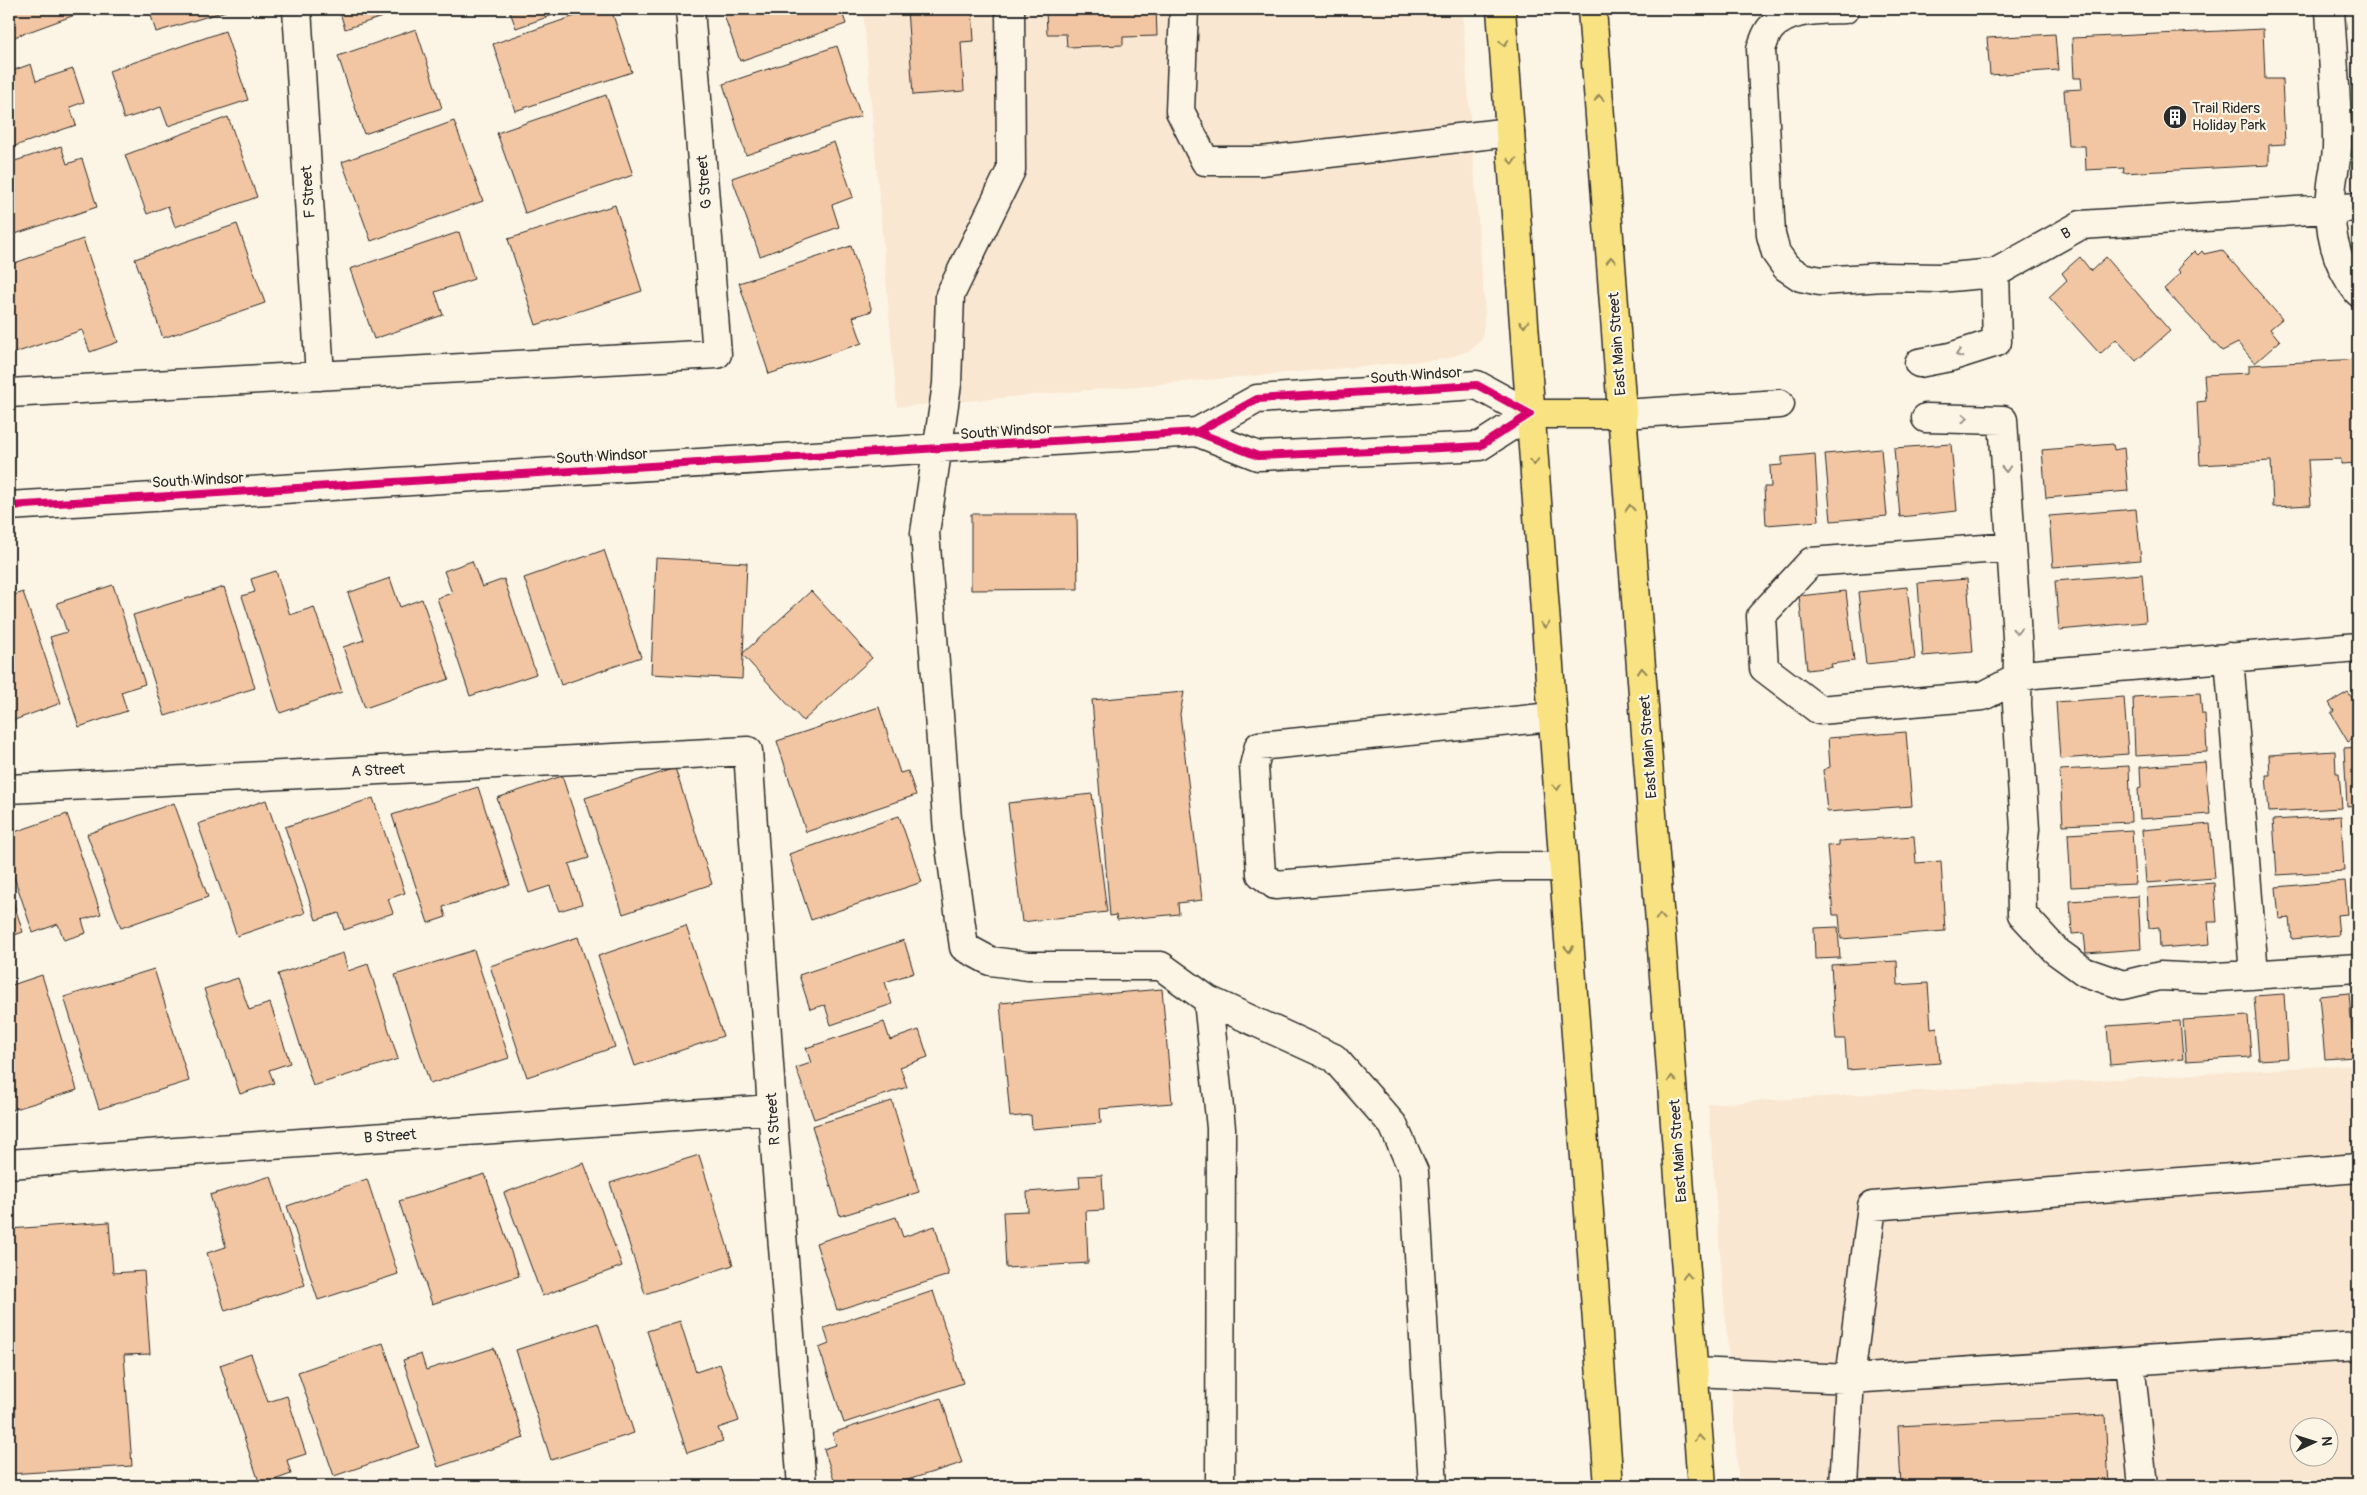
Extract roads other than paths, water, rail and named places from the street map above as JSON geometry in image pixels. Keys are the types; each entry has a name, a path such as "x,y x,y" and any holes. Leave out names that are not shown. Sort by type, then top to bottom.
{"main road":[{"path":"1501,9 1608,1486"},
{"name":"East Main Street","path":"1592,9 1702,1486"},
{"name":"South Windsor","path":"1530,414 1622,414"}],"street":[{"name":"F Street","path":"297,9 320,376"},
{"name":"G Street","path":"320,376 718,354 690,9"},
{"path":"1010,9 1011,170 950,296 946,384 925,533 948,832 964,947 990,961 1028,966 1161,966 1208,1000 1334,1058 1393,1124 1414,1172 1433,1486"},
{"path":"1184,9 1180,111 1204,162 1261,161 1510,132"},
{"name":"B","path":"1845,9 1808,11 1786,16 1770,29 1761,49 1772,235 1776,253 1786,267 1801,277 1820,281 1884,276 1939,278 1994,272 2081,225 2358,207"},
{"path":"2330,9 2338,137 2338,159 2332,183 2333,238 2337,257 2347,278 2358,292"},
{"path":"1919,363 1950,357 1997,342 1994,272"},
{"path":"9,393 320,376"},
{"name":"South Windsor","path":"9,506 1197,432 1258,456 1480,446 1530,414 1477,385 1256,399 1197,432"},
{"path":"1622,414 1780,404"},
{"path":"1926,418 2003,420 2025,829 2021,865 2022,914 2056,951 2071,962 2086,972 2122,985 2160,976 2202,978 2358,968"},
{"path":"2011,547 1811,562 1760,616 1764,668 1819,710 1983,696 2018,678 2034,674 2358,647"},
{"path":"2229,657 2254,974"},
{"path":"1552,716 1259,746 1254,766 1261,874 1275,886 1499,867 1563,867"},
{"name":"A Street","path":"9,790 748,751"},
{"name":"R Street","path":"748,751 772,1109 802,1486"},
{"path":"1208,1000 1221,1128 1220,1486"},
{"name":"B Street","path":"9,1164 772,1109"},
{"path":"1844,1486 1850,1380 1872,1206 2358,1168"},
{"path":"1694,1372 1850,1380 2358,1346"},
{"path":"2130,1361 2143,1486"}],"place":[{"name":"Trail Riders Holiday Park","path":"2175,117"}]}
